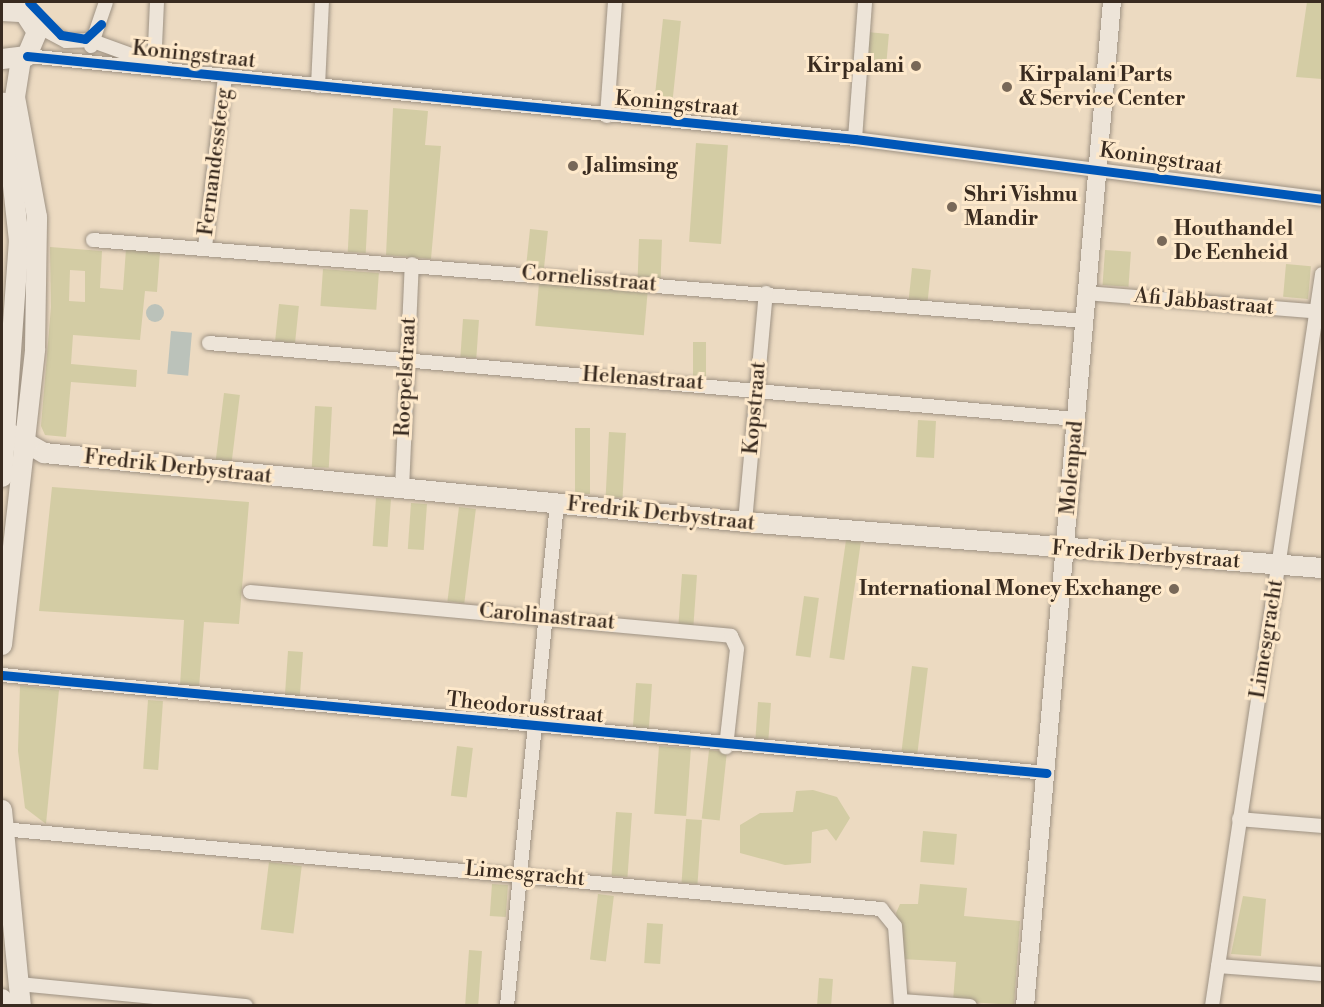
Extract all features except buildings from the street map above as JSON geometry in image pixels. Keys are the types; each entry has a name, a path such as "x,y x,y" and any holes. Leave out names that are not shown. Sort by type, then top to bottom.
{"main road":[{"path":"2,645 35,349 37,217 15,97 16,58 37,40 36,25 11,7"},
{"path":"2,91 19,241 2,477"},
{"name":"Fredrik Derbystraat","path":"7,432 25,447 44,453 745,522 1066,550 1323,568"},
{"path":"2,823 21,1005"},
{"path":"2,999 2,1005"}],"street":[{"path":"100,64 90,40 99,31 106,2"},
{"path":"154,66 157,2"},
{"path":"318,86 322,2"},
{"path":"607,116 615,2"},
{"path":"855,139 865,2"},
{"name":"Molenpad","path":"1025,1005 1112,2"},
{"name":"Koningstraat","path":"36,25 66,41 90,40 175,72 855,139 1097,168 1323,199"},
{"name":"Koningstraat","path":"16,58 154,66"},
{"name":"Fernandessteeg","path":"205,247 225,77"},
{"name":"Cornelisstraat","path":"93,240 205,247 1084,321"},
{"name":"Roepelstraat","path":"402,489 412,264"},
{"name":"Limesgracht","path":"1212,1005 1278,565 1320,312 1323,274"},
{"name":"Kopstraat","path":"745,522 766,293"},
{"name":"Afi Jabbastraat","path":"1086,293 1320,312"},
{"name":"Helenastraat","path":"209,343 406,363 756,387 1076,419"},
{"path":"507,1005 557,503"},
{"name":"Carolinastraat","path":"250,592 546,616 731,636 737,650 726,747"},
{"name":"Theodorusstraat","path":"2,675 535,726 726,747 1046,773"},
{"path":"1239,819 1323,826"},
{"name":"Limesgracht","path":"2,823 881,909 895,926 901,1003 970,1005"},
{"path":"1218,966 1323,974"},
{"path":"18,984 246,1005"}],"shaded area":[{"path":"1307,2 1322,2 1322,79 1296,77"},
{"path":"663,19 681,21 672,104 654,103"},
{"path":"867,32 889,34 886,71 864,69"},
{"path":"393,108 428,111 425,145 441,146 431,259 386,255"},
{"path":"696,143 728,145 721,244 689,242"},
{"path":"350,209 368,210 366,253 348,252"},
{"path":"530,229 548,231 544,271 526,269"},
{"path":"639,239 662,240 660,284 637,283"},
{"path":"50,247 102,251 100,288 123,290 126,249 160,252 157,292 145,291 140,340 73,335 71,364 137,370 136,387 71,382 66,437 45,435 41,426 51,307","holes":["70,270 85,271 85,302 69,301"]},
{"path":"1105,250 1131,252 1128,287 1103,285"},
{"path":"1286,264 1311,266 1308,299 1283,297"},
{"path":"912,268 931,270 928,302 909,300"},
{"path":"323,269 379,273 376,310 320,306"},
{"path":"539,283 648,292 644,335 535,326"},
{"path":"151,304 159,304 164,309 162,320 151,322 146,317 146,309"},
{"path":"279,304 299,306 295,343 275,341"},
{"path":"463,319 479,320 476,358 460,357"},
{"path":"171,331 192,333 188,376 167,374"},
{"path":"693,342 706,342 706,380 693,380"},
{"path":"224,393 240,395 231,463 216,461"},
{"path":"315,406 332,407 329,468 312,467"},
{"path":"918,420 936,421 934,458 916,457"},
{"path":"575,428 590,428 590,494 575,494"},
{"path":"609,432 626,433 623,498 606,497"},
{"path":"52,487 249,502 239,624 204,622 199,688 180,686 184,620 39,611"},
{"path":"376,498 391,499 388,547 373,546"},
{"path":"411,503 427,504 424,550 408,549"},
{"path":"459,507 476,509 464,603 447,601"},
{"path":"846,540 861,542 844,660 829,658"},
{"path":"682,574 697,575 693,628 678,627"},
{"path":"804,596 819,598 811,658 796,655"},
{"path":"288,651 303,652 300,696 285,695"},
{"path":"912,666 928,668 917,756 901,754"},
{"path":"636,683 652,684 649,730 633,729"},
{"path":"20,685 59,690 46,824 25,808 18,751"},
{"path":"148,700 163,701 158,770 143,769"},
{"path":"758,702 771,703 768,740 755,739"},
{"path":"457,746 473,748 467,798 451,796"},
{"path":"659,746 691,748 686,816 654,814"},
{"path":"709,750 727,752 720,821 702,819"},
{"path":"813,790 837,797 850,818 836,841 827,829 812,832 811,863 785,865 740,853 740,825 760,813 793,812 796,791"},
{"path":"616,812 632,813 627,877 612,876"},
{"path":"686,819 702,820 697,884 682,883"},
{"path":"923,831 957,834 954,865 920,862"},
{"path":"269,862 302,866 293,934 261,929"},
{"path":"492,884 508,885 506,917 490,916"},
{"path":"920,884 967,888 964,916 1020,921 1014,1005 953,1001 956,962 901,959 896,913 900,904 918,904"},
{"path":"598,894 614,896 606,961 590,960"},
{"path":"1243,896 1266,899 1261,956 1231,954"},
{"path":"647,923 663,924 660,964 644,963"},
{"path":"469,950 482,951 478,1006 465,1005"},
{"path":"819,978 833,979 831,1006 817,1005"}],"cycle path":[{"path":"29,2 61,35 85,39 101,24"},
{"path":"27,56 855,139 1322,199"},
{"path":"2,675 1046,773"}],"place":[{"name":"Kirpalani","path":"916,66"},
{"name":"Kirpalani Parts & Service Center","path":"1007,87"},
{"name":"Jalimsing","path":"573,166"},
{"name":"Shri Vishnu Mandir","path":"952,207"},
{"name":"Houthandel De Eenheid","path":"1162,241"},
{"name":"International Money Exchange","path":"1174,589"}]}
